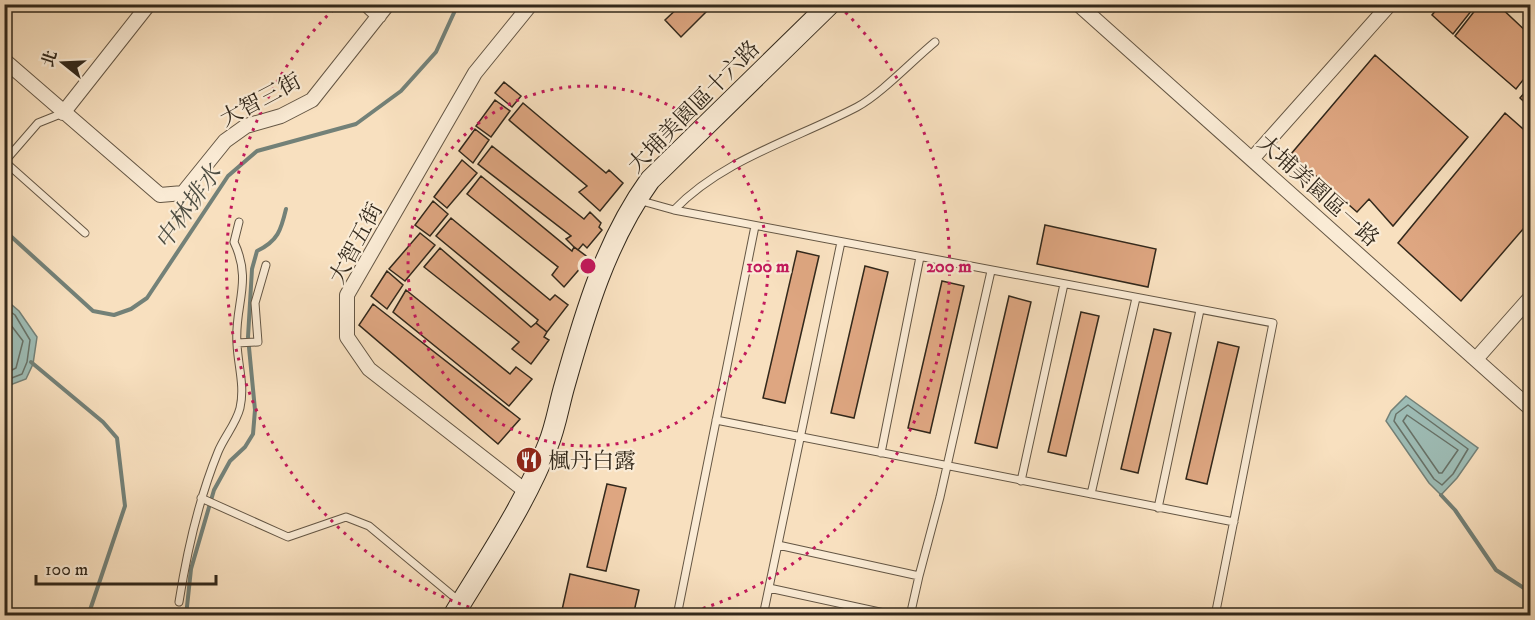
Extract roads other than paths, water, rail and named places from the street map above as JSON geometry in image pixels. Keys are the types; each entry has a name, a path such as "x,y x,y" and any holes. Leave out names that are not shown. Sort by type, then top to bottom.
{"street":[{"path":"63,113 149,4"},
{"path":"366,4 379,16"},
{"name":"大智三街","path":"4,60 160,195 183,193 225,141 246,126 281,116 312,100 388,4"},
{"name":"大智五街","path":"528,493 369,369 346,338 347,295 475,73 531,4"},
{"name":"大埔美園區十六路","path":"457,609 528,493 549,443 586,309 618,231 636,199 650,180 830,4"},
{"name":"大埔美園區一路","path":"1078,4 1530,408"},
{"path":"1252,159 1390,4"},
{"path":"1476,359 1530,298"}],"lane":[{"path":"674,210 689,195 728,169 860,105 935,42"},
{"path":"63,113 38,123 5,161 86,233"},
{"path":"636,199 674,210 755,226 1273,323 1215,615"},
{"path":"179,602 188,548 201,498 218,450 240,408 242,382 237,343 244,278 242,261 234,242 239,222"},
{"path":"677,615 755,226"},
{"path":"763,615 841,242"},
{"path":"881,453 920,257"},
{"path":"237,343 258,342 255,303 266,265"},
{"path":"910,615 991,271"},
{"path":"1021,481 1064,284"},
{"path":"1090,494 1136,298"},
{"path":"1158,508 1200,310"},
{"path":"716,420 1234,522"},
{"path":"201,498 288,537 340,518 369,526 457,609"},
{"path":"778,545 919,576"},
{"path":"769,588 898,615"}],"water":[{"path":"5,299 19,311 37,337 33,364 26,379 5,387"},
{"path":"1406,396 1478,448 1457,478 1441,495 1429,483 1386,421 1391,411"}],"waterway":[{"name":"中林排水","path":"4,230 93,311 114,315 131,309 147,298 228,176 257,151 356,124 401,91 436,52 458,4"},
{"path":"186,616 191,569 214,490 230,461 245,447 253,434 255,410 248,337 252,269 257,251 270,243 278,234 286,209"},
{"name":"中林排水","path":"31,362 103,422 117,438 125,506 88,616"},
{"path":"1441,495 1455,510 1496,570 1530,592"}],"place":[{"name":"楓丹白露","path":"529,460"}]}
